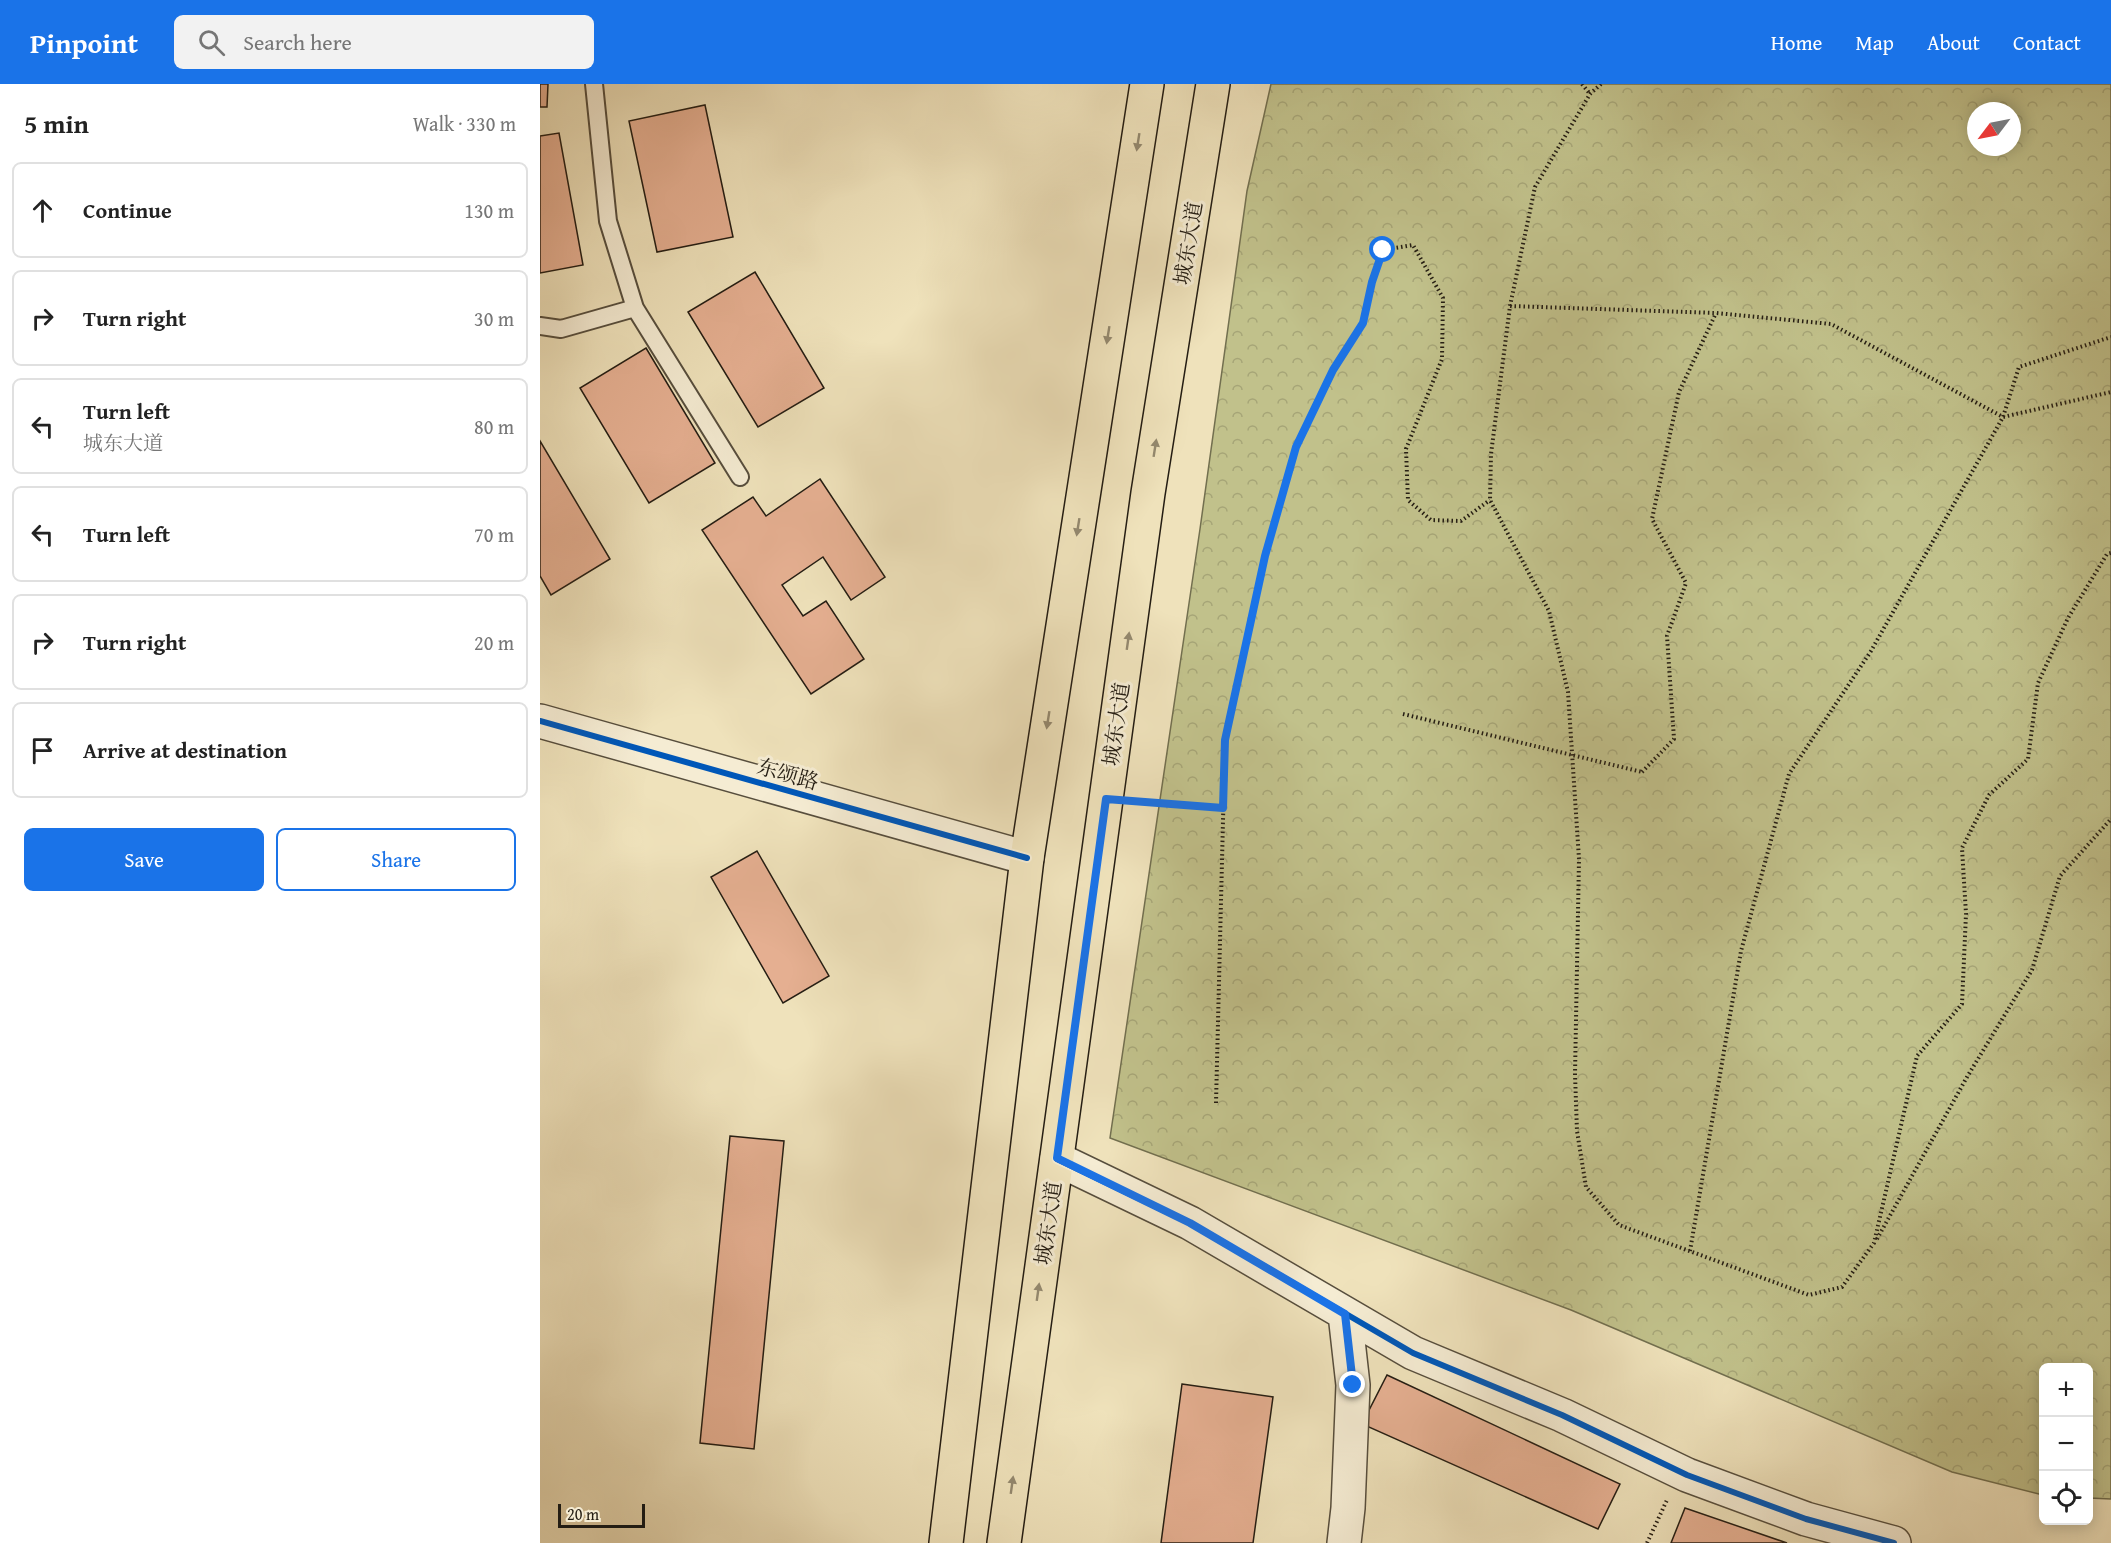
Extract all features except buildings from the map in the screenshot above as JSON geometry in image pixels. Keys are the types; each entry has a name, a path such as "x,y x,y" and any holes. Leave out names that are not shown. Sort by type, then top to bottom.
{"main road":[{"path":"946,1543 1027,858 1147,84"},
{"name":"城东大道","path":"1004,1543 1148,493 1213,84"}],"street":[{"name":"东颂路","path":"540,721 1027,858"},
{"path":"1057,1158 1190,1223 1413,1353 1562,1415 1680,1472 1806,1519 1894,1543"},
{"path":"1344,1543 1348,1508 1353,1385 1345,1314"}],"lane":[{"path":"594,84 608,221 635,308 740,477"},
{"path":"540,326 561,329 635,308"}],"path":[{"path":"1582,84 1590,94"},
{"path":"1601,84 1590,94 1535,188 1510,306 1491,454 1490,500 1549,611 1568,692 1579,859 1575,1074 1577,1131 1586,1187 1620,1224 1809,1295 1842,1287 1874,1243 1967,1077 2032,970 2060,876 2111,819"},
{"path":"1216,1103 1225,740 1265,556 1296,447 1333,370 1363,323 1372,282 1383,250 1413,245 1443,298 1442,359 1406,449 1408,501 1431,520 1461,521 1490,500"},
{"path":"1510,306 1716,313 1831,324 2003,417 2111,392"},
{"path":"1403,714 1642,772 1674,739 1667,636 1686,583 1652,519 1679,392 1716,313"},
{"path":"1690,1251 1741,951 1789,774 1870,651 2003,417 2019,367 2111,337"},
{"path":"1874,1243 1917,1056 1962,1004 1966,914 1962,848 1989,795 2028,759 2038,682 2068,618 2107,554 2111,553"},
{"path":"1106,799 1223,808"},
{"path":"1647,1543 1680,1472"}],"green space":[{"path":"1271,84 2111,84 2111,1499 2093,1498 2093,1363 2039,1363 2039,1494 1952,1472 1571,1310 1110,1138 1200,529 1247,191"}],"cycle path":[{"path":"540,721 1027,858"},
{"path":"1057,1159 1190,1223 1413,1353 1562,1415 1687,1475 1806,1519 1894,1543"}],"route":[{"path":"1353,1385 1345,1314 1190,1223 1057,1158 1106,799 1223,808 1225,740 1265,556 1296,447 1333,370 1363,323 1372,282 1383,250"}]}
